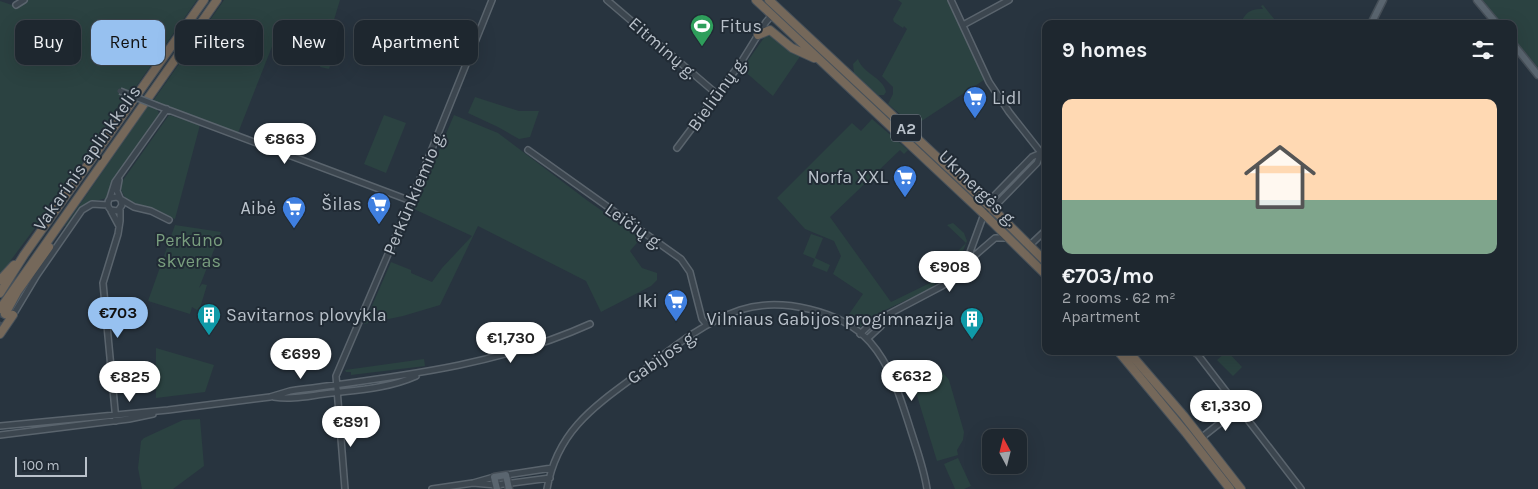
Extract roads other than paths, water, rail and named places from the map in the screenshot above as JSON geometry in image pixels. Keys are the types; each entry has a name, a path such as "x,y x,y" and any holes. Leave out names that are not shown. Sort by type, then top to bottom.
{"highway":[{"name":"Vakarinis aplinkkelis","path":"0,293 24,255 204,0"},
{"name":"Vakarinis aplinkkelis","path":"0,334 6,313 17,292 80,200 92,177 218,0"},
{"name":"Ukmergės g.","path":"756,0 1042,271"},
{"path":"772,15 774,4"},
{"name":"Ukmergės g.","path":"774,4 990,206 1042,258"},
{"path":"758,35 770,30 792,48 823,62"},
{"path":"0,280 24,255"},
{"path":"1122,355 1202,438 1241,489"},
{"path":"1131,355 1230,489"}],"main road":[{"path":"1373,20 1383,0"},
{"path":"1477,0 1494,20"},
{"path":"1517,49 1538,75"},
{"path":"496,487 494,477 506,475 508,486"}],"street":[{"path":"16,5 24,0"},
{"name":"Perkūnkiemio g.","path":"335,385 336,376 411,201 492,0"},
{"name":"Eitminų g.","path":"608,0 718,95"},
{"path":"951,0 995,93 1041,153 1032,157 994,196 984,214 966,263"},
{"path":"963,26 1009,0"},
{"name":"Bieliūnų g.","path":"677,148 718,95 772,15"},
{"path":"120,91 411,201"},
{"path":"119,226 108,204 113,186 167,109"},
{"name":"Leičių g.","path":"528,150 681,259 690,272 702,319 707,326"},
{"path":"116,418 104,283 120,221 122,205 117,186 120,177"},
{"path":"110,198 115,197 134,207 169,220"},
{"path":"6,313 37,275 82,210 92,204 108,204"},
{"path":"111,210 115,211 134,207"},
{"path":"1030,245 1042,234"},
{"path":"860,334 876,319 938,289 951,280 966,263 995,238 1006,238 1015,244"},
{"name":"Gabijos g.","path":"547,489 552,468 566,439 590,410 707,326 740,310 777,305 801,307 824,313 867,339 883,361 896,387 920,458 927,489"},
{"path":"867,339 881,326 887,315"},
{"path":"0,435 270,397 290,391 423,373 507,355 554,340 590,324"},
{"path":"1198,355 1301,489"},
{"path":"270,397 291,398 395,384 423,373"},
{"path":"335,385 345,489"},
{"path":"1202,438 1239,408"},
{"path":"0,426 116,418"},
{"path":"506,475 552,468"},
{"path":"432,489 473,483 494,477"},
{"path":"473,483 496,487 550,478"}],"tunnel":[{"path":"0,330 5,314"}],"place":[{"name":"Fitus","path":"702,47"},
{"name":"Lidl","path":"975,119"},
{"name":"Norfa XXL","path":"905,198"},
{"name":"Šilas","path":"379,225"},
{"name":"Aibė","path":"294,229"},
{"name":"Iki","path":"676,322"},
{"name":"Savitarnos plovykla","path":"209,336"},
{"name":"Vilniaus Gabijos progimnazija","path":"972,340"}],"park label":[{"name":"Perkūno skveras","path":"189,250"}]}
